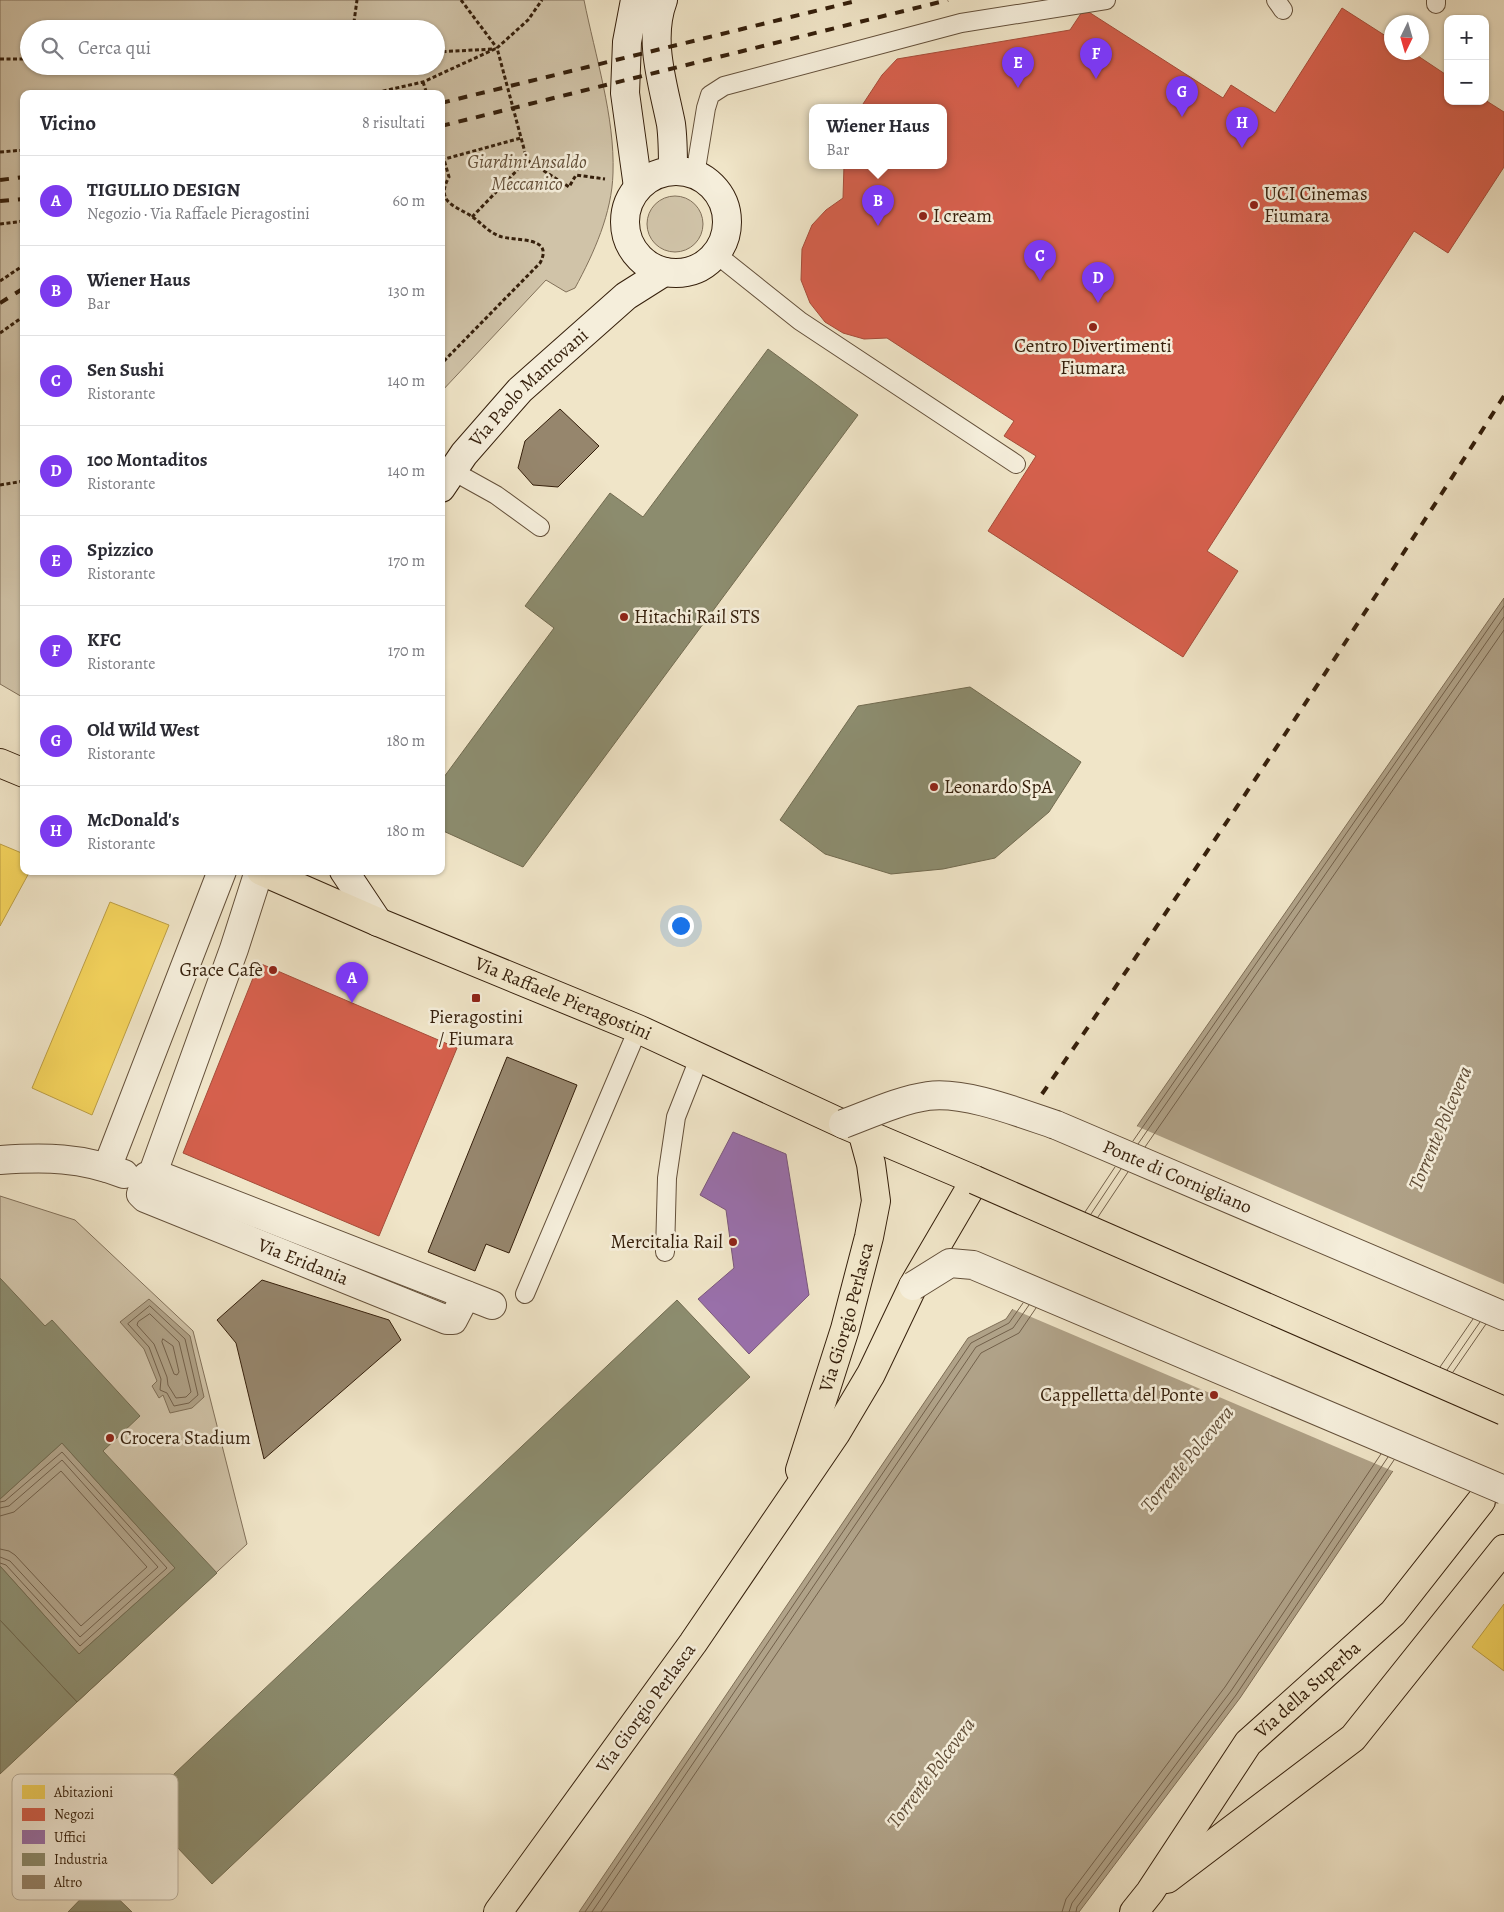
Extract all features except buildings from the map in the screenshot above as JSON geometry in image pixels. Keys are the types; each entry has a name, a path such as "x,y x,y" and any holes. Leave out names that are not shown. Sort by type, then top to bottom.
{"main road":[{"path":"0,762 20,771"},
{"name":"Via Raffaele Pieragostini","path":"269,875 638,1029 853,1128"},
{"path":"853,1128 1504,1410"},
{"name":"Via Giorgio Perlasca","path":"790,1500 845,1329 869,1238 876,1201 871,1164 853,1128"},
{"name":"Via Giorgio Perlasca","path":"498,1912 693,1642 836,1433 871,1374 913,1286 975,1180"},
{"name":"Via della Superba","path":"1142,1902 1248,1743 1393,1613 1493,1496"},
{"path":"1142,1902 1353,1738 1504,1550"}],"street":[{"path":"634,193 625,93 628,42 635,0"},
{"path":"663,0 660,8 656,51 671,126 684,173"},
{"path":"684,173 709,182 720,195 726,209 727,225 724,240 716,254 706,264 692,271 664,272 643,262 627,240 624,226 625,212 634,193 654,176 684,173"},
{"path":"626,296 635,252"},
{"name":"Via Paolo Mantovani","path":"446,479 520,390 626,296 664,272"},
{"path":"107,1168 220,875"},
{"path":"148,1178 234,949 259,875"},
{"path":"347,875 378,922"},
{"name":"Ponte di Cornigliano","path":"853,1128 927,1096 949,1096 1004,1107 1056,1125 1504,1316"},
{"name":"Via Eridania","path":"0,1160 50,1157 148,1178 320,1239 492,1305"},
{"name":"Via Eridania","path":"148,1178 141,1194 145,1198 447,1320 453,1320 458,1315 466,1295"},
{"path":"913,1286 950,1263 973,1265 1493,1496"}],"lane":[{"path":"684,173 710,95 724,86 961,23 1106,0"},
{"path":"716,254 800,321 1016,464"},
{"path":"446,479 496,495 540,527"},
{"path":"525,1294 638,1029"},
{"path":"665,1252 667,1178 676,1117 700,1056"},
{"path":"309,1264 320,1239"}],"path":[{"path":"354,20 357,0"},
{"path":"461,0 497,48 527,160 570,187 576,174 602,177 634,193"},
{"path":"445,72 497,48 528,20 542,0"},
{"path":"445,51 497,48"},
{"path":"0,59 20,59"},
{"path":"388,90 423,82 438,75"},
{"path":"423,82 426,90"},
{"path":"445,159 521,138"},
{"path":"0,152 20,150"},
{"path":"472,217 527,160"},
{"path":"445,166 449,177 445,183"},
{"path":"445,197 451,205 500,236 539,245 544,250 544,256 540,263 445,360"},
{"path":"0,224 20,222"},
{"path":"0,281 20,268"},
{"path":"0,333 20,319"},
{"path":"0,484 20,482"}],"green space":[{"name":"Giardini Ansaldo Meccanico","path":"0,0 584,0 608,108 613,152 612,188 601,232 575,288 566,292 546,280 445,388 445,90 20,90 20,696 0,684"},
{"path":"669,196 681,196 691,200 699,208 703,224 699,240 691,248 681,252 669,252 659,248 651,240 647,230 647,218 651,208 659,200"},
{"name":"Crocera Stadium","path":"0,1196 75,1220 193,1331 247,1544 77,1702 0,1620"}],"water":[{"name":"Torrente Polcevera","path":"1504,598 1504,1306 1240,1698 1079,1912 579,1912 968,1338 1006,1319 1142,1119"},
{"path":"149,1299 190,1336 204,1397 192,1408 170,1413 163,1395 159,1398 152,1386 157,1381 144,1349 120,1322"},
{"path":"62,1443 175,1568 79,1654 0,1566 0,1499"}],"pier":[{"path":"1134,1125 1504,1284 1504,1311 1395,1472 1010,1308"}],"tunnel":[{"path":"1481,1501 1504,1469"}],"railway":[{"path":"445,102 860,0"},
{"path":"445,125 948,0"},
{"path":"0,180 20,178"},
{"path":"0,201 20,199"},
{"path":"0,303 20,290"},
{"path":"1042,1094 1276,747 1504,396"}],"place":[{"name":"KFC","path":"1096,79"},
{"name":"Spizzico","path":"1018,88"},
{"name":"Old Wild West","path":"1182,117"},
{"name":"McDonald's","path":"1242,148"},
{"name":"UCI Cinemas Fiumara","path":"1254,205"},
{"name":"I cream","path":"923,216"},
{"name":"Wiener Haus","path":"878,226"},
{"name":"Sen Sushi","path":"1040,281"},
{"name":"100 Montaditos","path":"1098,303"},
{"name":"Centro Divertimenti Fiumara","path":"1093,327"},
{"name":"Hitachi Rail STS","path":"624,617"},
{"name":"Leonardo SpA","path":"934,787"},
{"name":"Grace Cafè","path":"273,970"},
{"name":"Pieragostini / Fiumara","path":"476,998"},
{"name":"TIGULLIO DESIGN","path":"352,1003"},
{"name":"Mercitalia Rail","path":"733,1242"},
{"name":"Cappelletta del Ponte","path":"1214,1395"},
{"name":"Crocera Stadium","path":"110,1438"}]}
